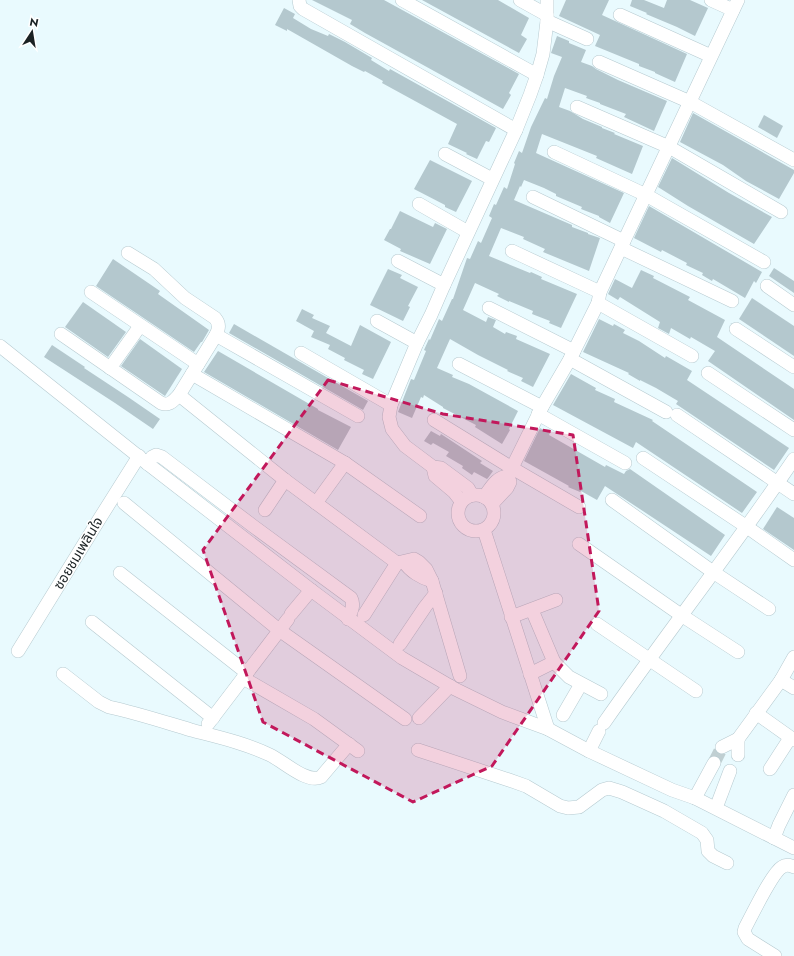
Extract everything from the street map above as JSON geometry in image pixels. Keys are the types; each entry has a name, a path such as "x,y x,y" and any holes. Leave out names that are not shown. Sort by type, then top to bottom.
{"street":[{"path":"298,0 303,9 516,130"},
{"path":"402,0 537,75"},
{"path":"520,0 547,18 587,39"},
{"path":"547,0 547,18 543,54 537,75 516,130 417,343 391,405 389,417 392,429 397,438 404,446 432,467 435,476 454,492 477,499 494,510 492,522 484,530 472,532 461,525 458,519 458,507 477,499 496,480 510,472 540,410 572,355 646,194 736,5 712,0"},
{"path":"620,15 712,56"},
{"path":"599,62 690,102 794,160"},
{"path":"577,107 669,147 781,212"},
{"path":"554,152 646,194 764,262"},
{"path":"445,154 492,179"},
{"path":"532,197 732,301"},
{"path":"419,204 468,232"},
{"path":"512,250 599,298 692,356"},
{"path":"61,334 161,403 172,403 179,395 216,335 219,329 218,322 215,318 185,298 154,269 128,253"},
{"path":"398,261 444,285"},
{"path":"767,286 794,305"},
{"path":"91,292 140,326 195,369 345,463 420,516"},
{"path":"489,308 672,413 794,494"},
{"path":"377,321 417,343"},
{"path":"110,368 140,326"},
{"path":"736,328 794,367"},
{"path":"216,335 358,416"},
{"path":"0,346 244,538 298,605 348,619 402,658 443,693 548,729 589,751 668,800 702,833 707,840 708,851 713,856 727,863"},
{"path":"301,354 391,405"},
{"path":"459,364 540,410 625,463"},
{"path":"708,373 794,430"},
{"path":"179,395 285,480 401,562"},
{"path":"434,420 510,472 579,507"},
{"path":"144,460 156,455 162,457 259,518 351,598 353,605 348,619"},
{"path":"643,458 794,560"},
{"path":"589,751 601,727 649,659 747,527 794,459"},
{"name":"ซอยชมเพลินใจ","path":"18,651 100,518 144,460"},
{"path":"316,503 345,463"},
{"path":"244,538 285,480"},
{"path":"612,500 713,572 769,609"},
{"path":"124,503 279,630 405,719"},
{"path":"484,530 548,729"},
{"path":"579,544 738,652"},
{"path":"364,615 401,562 410,559 414,559 419,562 426,569 432,581 460,676"},
{"path":"63,674 99,702 109,707 258,749 299,773 311,778 317,779 321,777 354,748 314,719 245,676 120,573"},
{"path":"400,644 436,593"},
{"path":"511,617 556,600"},
{"path":"202,733 298,605"},
{"path":"532,610 554,662 569,677 601,694"},
{"path":"92,622 213,718"},
{"path":"597,624 696,690"},
{"path":"722,747 738,739 781,680 794,657"},
{"path":"530,674 554,662"},
{"path":"781,680 794,688"},
{"path":"563,716 581,684"},
{"path":"419,718 443,693"},
{"path":"756,713 792,739 770,769"},
{"path":"738,739 738,755"},
{"path":"418,750 526,786 560,806 568,808 579,807 602,790 609,788 622,792 668,800 696,798 794,848"},
{"path":"696,798 714,762"},
{"path":"716,808 730,771"},
{"path":"774,838 794,795"},
{"path":"775,956 748,939 744,932 774,874 782,867 790,865 794,867"}],"highlighted area":[{"path":"328,380 443,414 573,435 599,611 492,766 413,802 263,722 203,550"}],"building":[{"path":"312,0 384,0 519,74 509,93 511,95 503,109 365,33 350,24 352,20"},
{"path":"422,0 498,0 529,18 521,35 527,39 519,53"},
{"path":"566,0 609,0 602,15 687,54 675,82 639,66 639,64 595,46 600,35 559,16"},
{"path":"632,0 644,0 664,8 667,0 690,0 708,8 695,36 630,6"},
{"path":"284,8 295,14 293,18 311,29 328,36 329,34 345,42 372,58 371,60 389,71 390,69 496,128 489,142 486,141 477,159 448,144 457,124 382,83 383,81 365,71 364,72 352,66 287,29 287,31 275,25"},
{"path":"557,36 586,50 581,62 667,101 654,131 624,117 626,114 586,98 587,96 565,88 559,107 615,133 614,134 643,146 632,174 596,158 597,156 542,134 536,153 624,193 610,223 599,216 581,209 582,207 556,196 556,194 544,188 524,180 521,187 520,186 514,200 572,225 572,227 600,238 589,271 543,252 545,249 523,239 524,237 501,228 489,256 530,273 531,272 542,277 541,279 577,294 561,328 549,323 550,321 532,314 533,311 509,302 497,296 499,294 475,283 463,310 486,322 488,317 496,320 493,327 505,334 506,332 517,336 516,339 550,354 533,387 521,381 523,378 507,371 508,370 450,339 437,368 453,375 452,377 469,384 518,411 502,444 475,427 476,425 443,408 424,395 423,398 421,397 412,418 398,412 411,379 414,380 426,351 424,350 429,339 430,340 439,319 442,321 453,299 467,258 470,259 478,241 481,243 492,218 489,216 494,204 496,205 504,187 507,189 519,151 522,153 531,127 545,98 547,99 562,57 551,53"},
{"path":"693,113 794,170 794,173 779,199 746,181 723,165 680,142"},
{"path":"764,115 783,126 777,138 758,127"},
{"path":"672,158 772,217 754,244 658,187"},
{"path":"430,160 472,181 456,212 414,189"},
{"path":"649,206 762,272 756,283 754,281 745,298 713,279 712,281 702,275 703,273 686,265 687,263 634,238"},
{"path":"400,211 433,227 435,223 447,229 430,264 400,251 401,249 384,240"},
{"path":"113,259 160,291 158,294 209,330 194,352 96,286"},
{"path":"774,268 794,281 794,293 769,276"},
{"path":"388,269 402,275 400,278 418,287 408,306 410,307 403,321 370,305"},
{"path":"641,270 654,276 653,278 690,297 688,300 725,320 717,337 794,389 794,420 708,361 715,351 691,337 690,339 671,328 669,334 658,328 660,322 620,297 618,300 608,294 615,279 632,288"},
{"path":"752,298 794,326 794,356 739,319"},
{"path":"83,302 126,332 108,357 65,327"},
{"path":"302,309 314,315 312,318 330,326 326,333 351,346 360,325 391,342 373,379 362,374 364,370 344,360 345,358 328,349 330,345 311,337 314,331 296,321"},
{"path":"599,319 613,326 614,324 625,330 623,333 639,341 665,358 666,356 692,371 687,380 789,448 774,470 676,404 678,401 656,388 640,381 628,374 629,373 583,352"},
{"path":"234,324 368,401 363,410 229,333"},
{"path":"140,339 182,369 165,396 121,366"},
{"path":"52,345 160,419 153,429 44,357"},
{"path":"218,351 318,410 351,427 338,450 204,372"},
{"path":"571,374 596,388 595,390 615,399 614,402 653,420 652,421 757,492 742,513 636,442 633,448 553,405"},
{"path":"540,428 550,433 549,435 605,467 606,465 624,474 630,469 725,535 711,556 605,486 597,500 581,491 580,492 568,487 569,486 524,461"},
{"path":"431,431 440,436 441,434 482,461 480,463 493,471 488,478 487,479 474,472 472,475 462,468 463,466 446,456 449,452 433,443 431,445 424,441"},
{"path":"777,507 794,518 794,550 763,529"}],"tunnel":[{"path":"714,763 722,747"}]}
